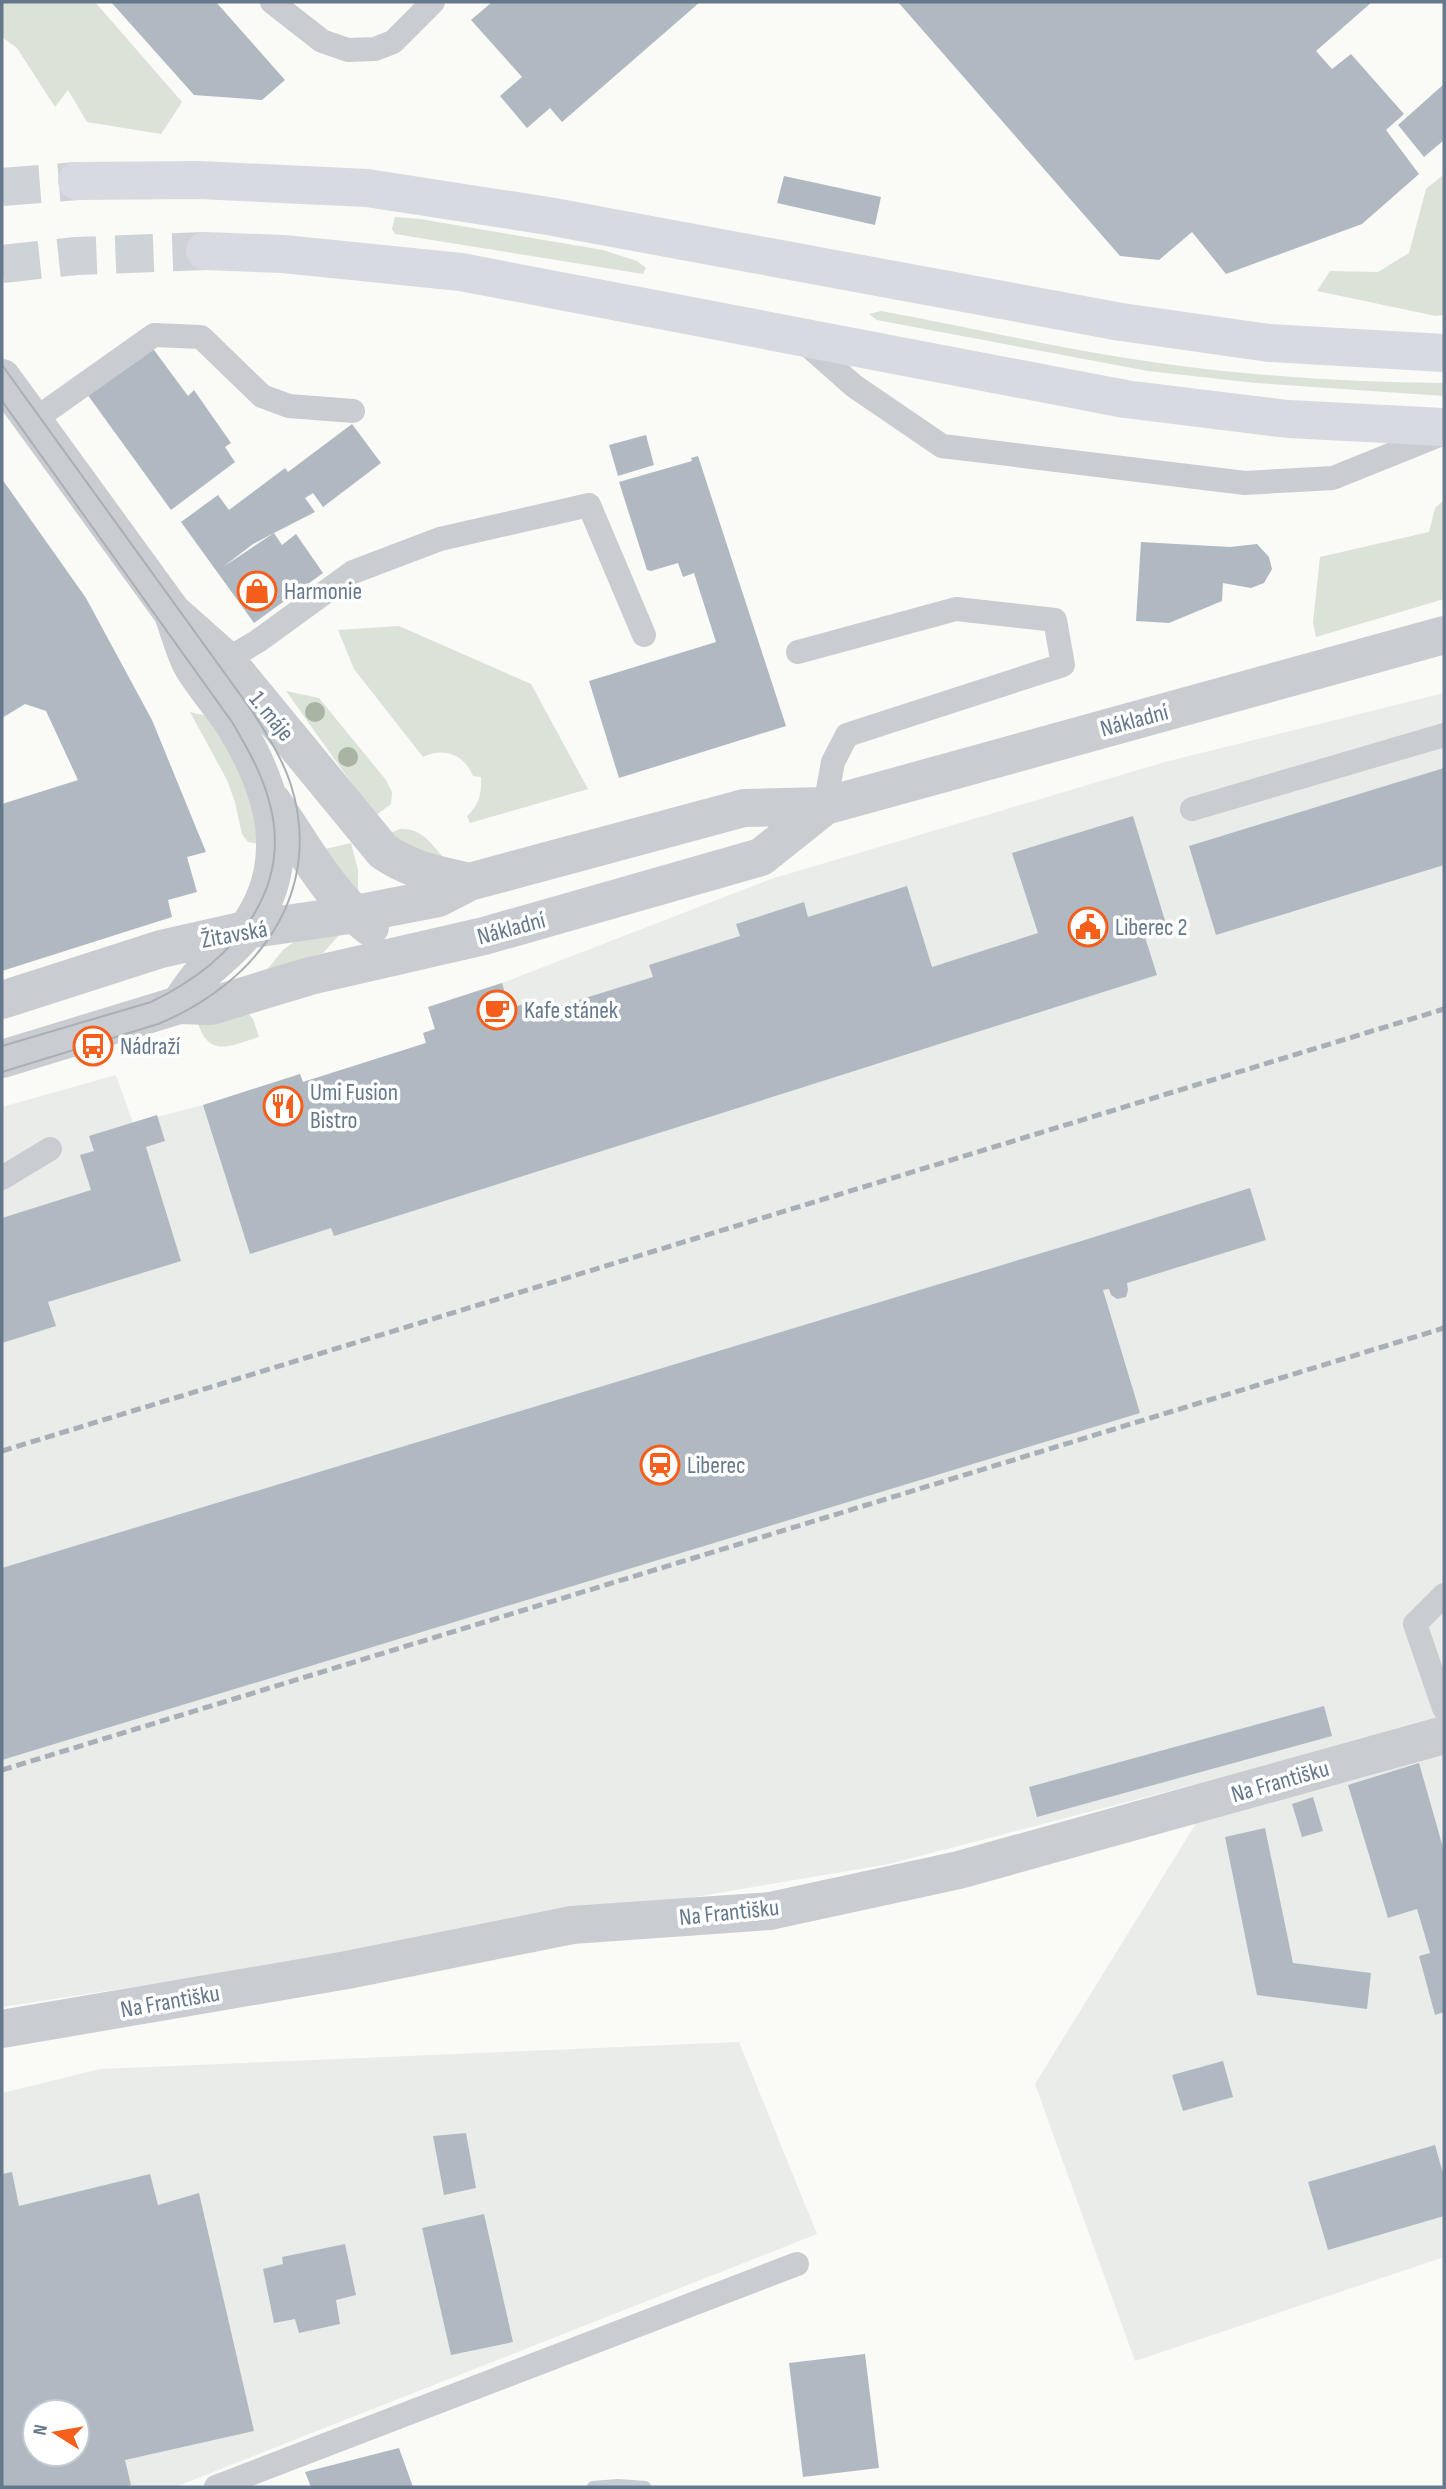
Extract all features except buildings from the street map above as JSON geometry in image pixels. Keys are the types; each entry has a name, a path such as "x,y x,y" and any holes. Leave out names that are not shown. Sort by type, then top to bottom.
{"highway":[{"path":"78,180 199,180 367,188 548,216 1121,322 1269,343 1444,353"},
{"path":"205,251 283,254 461,272 1125,398 1288,419 1444,427"}],"street":[{"name":"1. máje","path":"2,378 172,611 226,660 383,851 402,864 469,882"},
{"name":"1. máje","path":"172,611 192,665 233,722 256,762 269,796 275,823 272,877 263,903 247,930 201,975 179,1005"},
{"name":"Nákladní","path":"469,882 744,808 825,806 1444,635"},
{"name":"1. máje","path":"269,796 314,865 363,916 391,940 410,946 444,946"},
{"name":"Nákladní","path":"179,1005 211,1006 310,976 444,946 761,857 825,806"},
{"name":"1. máje","path":"310,976 328,969 351,947 373,890 372,855 363,829"},
{"name":"1. máje","path":"202,939 228,924 247,908 260,891 275,849"},
{"name":"Žitavská","path":"2,1000 161,949 247,930 363,916 438,898 469,882"},
{"path":"2,1059 179,1005"},
{"name":"Na Františku","path":"2,2029 347,1970 572,1925 771,1910 960,1870 1444,1735"}],"lane":[{"path":"271,2 322,41 348,50 375,49 393,42 433,2"},
{"path":"34,420 154,335 201,337 262,396 289,406 353,411"},
{"path":"798,336 854,386 942,446 1245,483 1333,478 1444,433"},
{"path":"226,660 258,641 353,572 440,539 589,505 644,635"},
{"path":"798,652 956,609 1055,620 1063,665 847,736 833,762 825,806"},
{"path":"1192,809 1444,735"},
{"path":"2,1178 50,1149"},
{"path":"1444,1595 1415,1623 1444,1708"},
{"path":"216,2487 797,2264"}],"shaded area":[{"path":"2,2 95,2 182,102 161,134 87,122 68,90 55,107 17,48 2,37"},
{"path":"1444,174 1444,315 1436,316 1317,291 1330,271 1378,272 1409,253 1426,189"},
{"path":"395,217 603,250 637,261 646,268 643,274 395,234 392,229"},
{"path":"881,311 1165,364 1285,376 1444,383 1444,396 1256,383 1148,371 877,320 869,314"},
{"path":"1444,500 1444,599 1316,637 1313,622 1320,557 1429,532 1435,508"},
{"path":"399,626 531,684 588,789 470,823 467,816 479,798 481,777 473,776 464,762 452,754 438,753 423,757 354,669 338,630"},
{"path":"286,691 319,698 386,780 392,792 391,804 375,816"},
{"path":"1444,693 1444,2257 1135,2361 1035,2084 1198,1820 1262,1767 889,1864 489,1932 2,2007 2,1107 116,1075 133,1123 203,1105 300,1074 303,1082 426,1043 423,1033 435,1028 428,1007 502,983 771,879 1165,762"},
{"path":"190,712 208,716 247,779 258,844 248,842 242,834 227,780"},
{"path":"400,829 419,833 443,857 431,859 388,834"},
{"path":"351,843 358,870 358,896 320,850"},
{"path":"342,932 323,953 265,972 283,950 295,941"},
{"path":"248,1013 259,1037 230,1046 208,1042 198,1023"},
{"path":"739,2042 817,2234 175,2487 2,2487 2,2093 100,2069"}],"waterway":[{"path":"593,2487 645,2487"}],"tunnel":[{"path":"2,187 77,181"},
{"path":"2,264 76,256 205,251"}],"tram line":[{"path":"2,365 252,711 286,772 299,822 299,860 290,896 275,928 253,958 226,984 194,1006 158,1024 2,1072"},
{"path":"2,401 232,722 260,775 274,829 273,861 265,891 251,919 231,944 208,966 181,986 151,1002 2,1046"}],"railway":[{"path":"2,1451 1444,1009"},
{"path":"2,1770 1444,1328"}],"place":[{"name":"Harmonie","path":"257,591"},
{"name":"Liberec 2","path":"1088,927"},
{"name":"Kafe stánek","path":"497,1010"},
{"name":"Nádraží","path":"93,1046"},
{"name":"Umi Fusion Bistro","path":"283,1106"},
{"name":"Liberec","path":"660,1465"}]}
